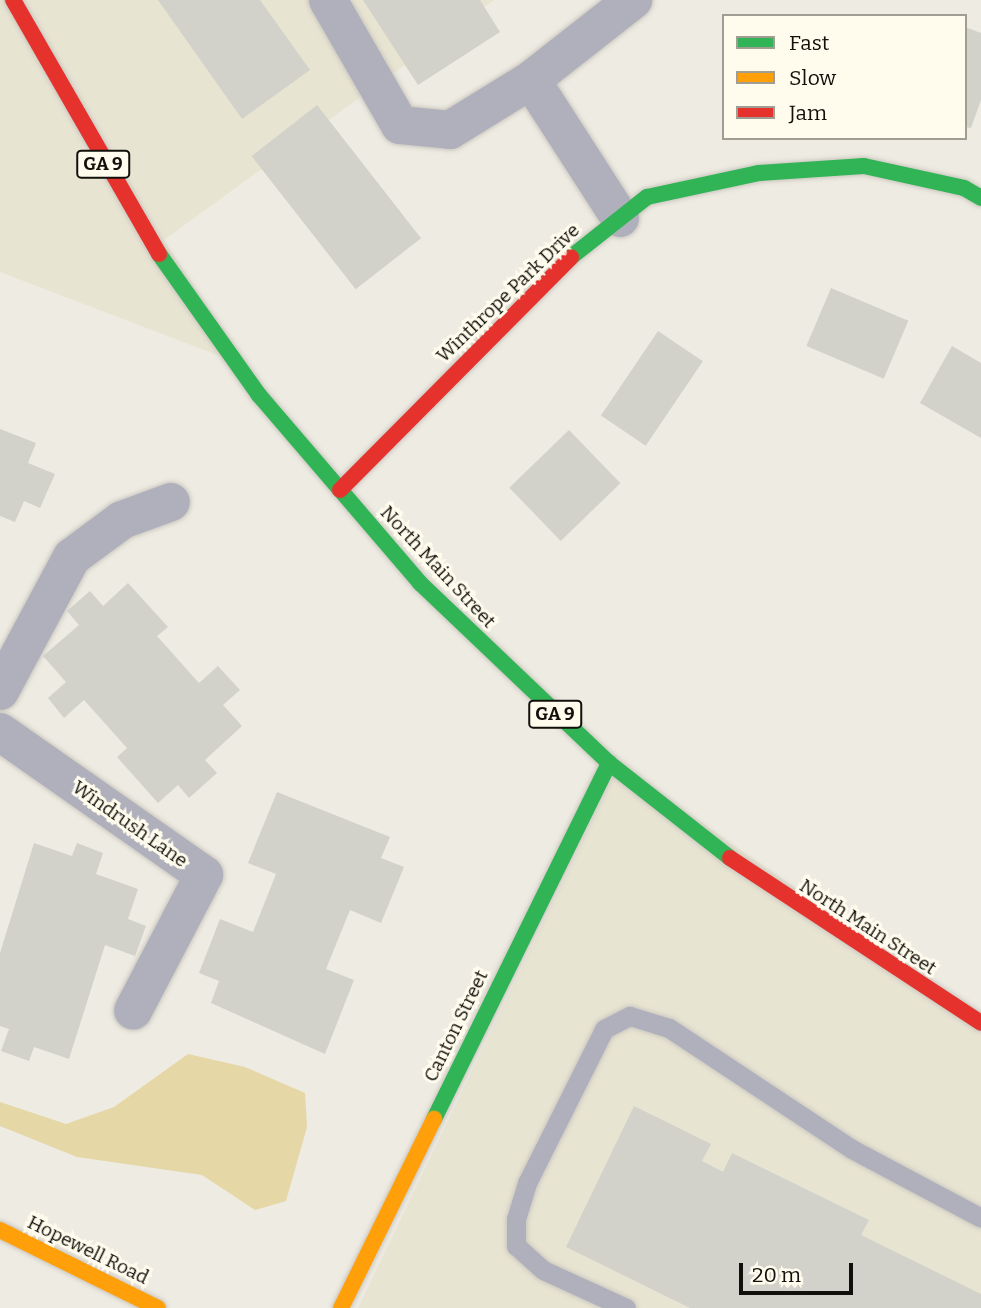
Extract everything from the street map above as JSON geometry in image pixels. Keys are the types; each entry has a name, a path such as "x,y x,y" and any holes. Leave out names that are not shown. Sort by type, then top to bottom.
{"street":[{"name":"North Main Street","path":"13,0 110,177 178,283 259,395 420,583 609,763 828,929 981,1023"},
{"path":"328,0 400,125 450,130 531,80 633,0"},
{"path":"531,80 620,218"},
{"name":"Winthrope Park Drive","path":"340,490 581,247 646,197 746,176 864,166 964,188 981,198"},
{"path":"0,691 72,557 122,520 171,502"},
{"name":"Windrush Lane","path":"0,732 204,875 133,1011"},
{"name":"Canton Street","path":"341,1308 609,763"},
{"name":"Hopewell Road","path":"0,1230 158,1308"}],"lane":[{"path":"626,1308 543,1270 516,1246 516,1219 527,1183 604,1029 630,1016 669,1028 852,1149 981,1218"}],"shaded area":[{"path":"0,0 494,0 164,240 246,366 0,272"},
{"path":"619,765 981,1017 981,1308 358,1308"},
{"path":"188,1054 245,1067 305,1093 307,1127 286,1201 255,1210 202,1175 77,1157 0,1126 0,1102 66,1124 114,1107"}],"building":[{"path":"158,0 260,0 310,70 242,119"},
{"path":"363,0 480,0 500,32 418,85"},
{"path":"967,28 981,33 981,100 971,128 967,127"},
{"path":"317,105 421,238 356,289 252,156"},
{"path":"831,288 908,321 884,379 806,346"},
{"path":"658,331 703,361 646,446 601,416"},
{"path":"952,346 981,363 981,438 920,403"},
{"path":"0,429 36,443 28,463 55,474 40,508 24,501 15,522 0,516"},
{"path":"569,430 620,483 561,541 509,488"},
{"path":"128,583 168,627 157,636 199,683 218,666 240,690 223,705 242,726 205,760 217,773 189,798 178,785 158,803 117,757 127,748 84,700 64,718 48,698 66,682 43,656 79,625 67,611 90,591 103,606"},
{"path":"277,792 390,837 381,858 404,867 381,923 350,910 326,969 354,980 325,1054 211,1003 219,981 199,973 220,919 253,932 276,874 248,863"},
{"path":"34,843 72,856 77,843 103,853 96,874 138,889 128,919 146,926 135,956 105,945 69,1059 34,1047 29,1061 1,1051 9,1029 0,1026 0,953"},
{"path":"634,1106 711,1144 702,1161 723,1172 732,1153 869,1220 861,1235 981,1294 981,1308 690,1308 566,1247"}],"traffic: fast":[{"path":"571,257 647,197 759,173 864,166 964,188 981,198"},
{"path":"159,254 259,395 420,583 609,763 730,858"},
{"path":"434,1119 609,763"}],"traffic: slow":[{"path":"341,1308 434,1119"},
{"path":"0,1230 158,1308"}],"traffic: jam":[{"path":"13,0 159,254"},
{"path":"340,490 571,257"},
{"path":"730,858 981,1023"}]}
